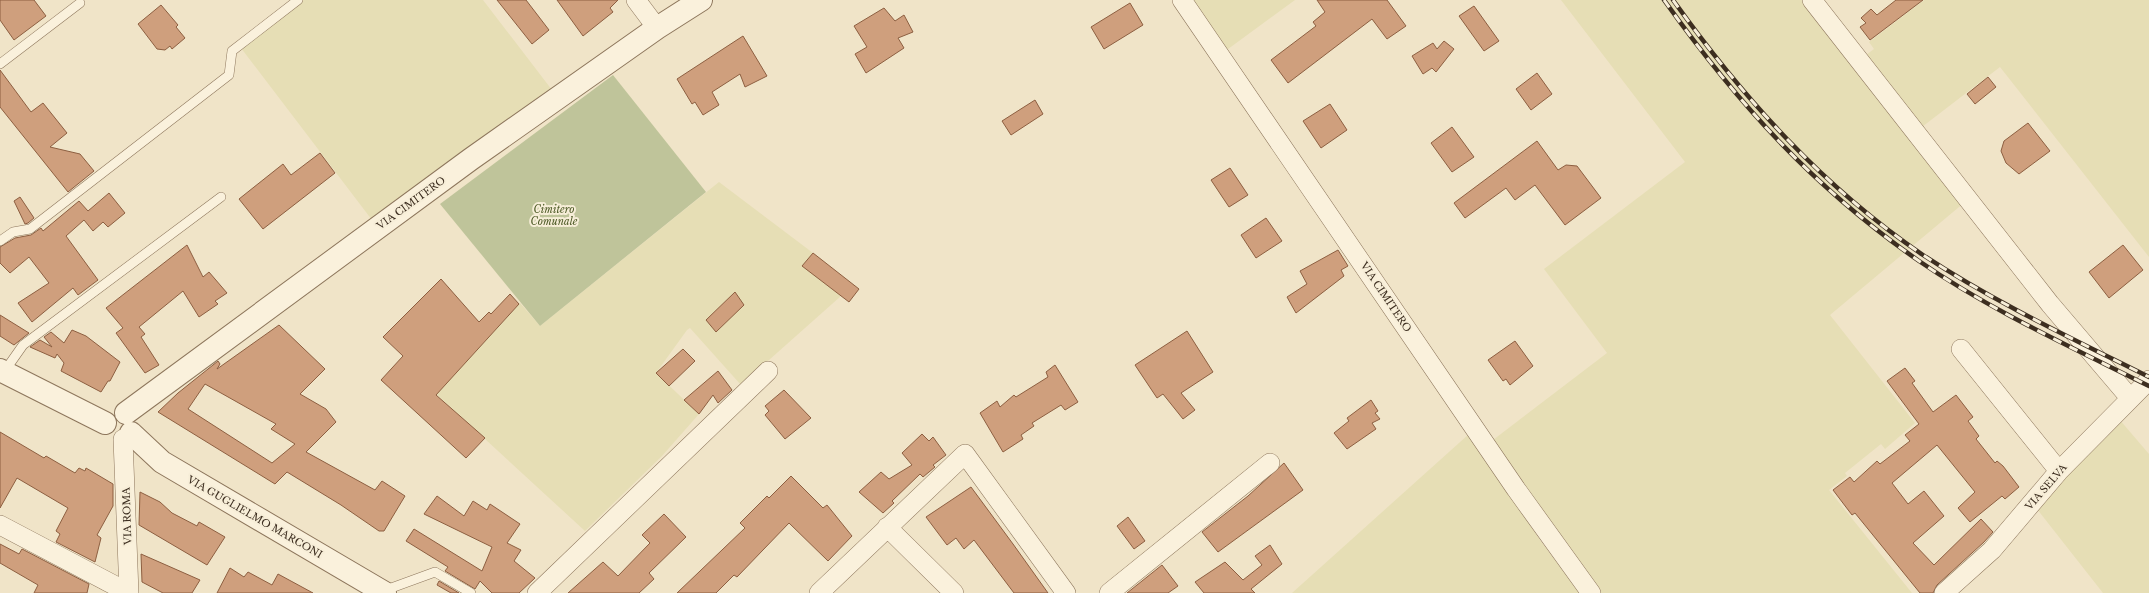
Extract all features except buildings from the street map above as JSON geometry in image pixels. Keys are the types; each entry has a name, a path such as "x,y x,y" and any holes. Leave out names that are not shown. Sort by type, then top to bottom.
{"street":[{"path":"636,0 657,28"},
{"name":"VIA CIMITERO","path":"127,428 471,159 657,28 701,0"},
{"name":"VIA CIMITERO","path":"1182,0 1516,489 1591,593"},
{"path":"1812,0 2050,304 2130,398"},
{"path":"1961,349 2059,471"},
{"path":"2,371 105,424 109,415 112,412 117,411 127,428"},
{"path":"537,593 768,371"},
{"name":"VIA SELVA","path":"1944,593 1992,550 2059,471 2149,380"},
{"name":"VIA GUGLIELMO MARCONI","path":"127,428 162,462 384,592"},
{"name":"VIA ROMA","path":"127,428 129,593"},
{"path":"819,593 965,454 1066,593"},
{"path":"1109,593 1270,463"},
{"path":"0,525 129,593"},
{"path":"887,527 954,593"}],"lane":[{"path":"0,241 13,232 30,229 229,75 232,51 298,0"},
{"path":"0,64 80,3"},
{"path":"2,371 23,345 221,197"},
{"path":"384,592 435,572 471,593"}],"shaded area":[{"path":"302,0 483,0 552,90 372,220 241,48"},
{"path":"1190,0 1295,0 1224,52"},
{"path":"1561,0 1804,0 1965,202 1830,315 1915,423 1885,449 1881,444 1845,473 1847,476 1829,490 1912,593 1601,593 1493,440 1607,353 1544,269 1685,162"},
{"path":"1924,0 2149,0 2149,257 2000,67 1918,130 1866,55 1874,49 1869,42"},
{"path":"719,182 813,253 803,266 841,296 741,385 690,328 687,330 656,373 699,414 662,456 585,531 436,394 520,303 540,326"},
{"path":"2119,419 2149,454 2149,593 2103,593 2037,509"},
{"path":"1469,434 1540,540 1580,593 1292,593"}],"green space":[{"name":"Cimitero Comunale","path":"613,75 706,192 540,326 440,204"}],"railway":[{"path":"1664,0 1720,74 1749,109 1811,173 1845,204 1881,233 1946,279 2002,312 2149,386"},
{"path":"1673,0 1756,106 1818,170 1886,229 1923,255 1978,289 2149,377"}]}
